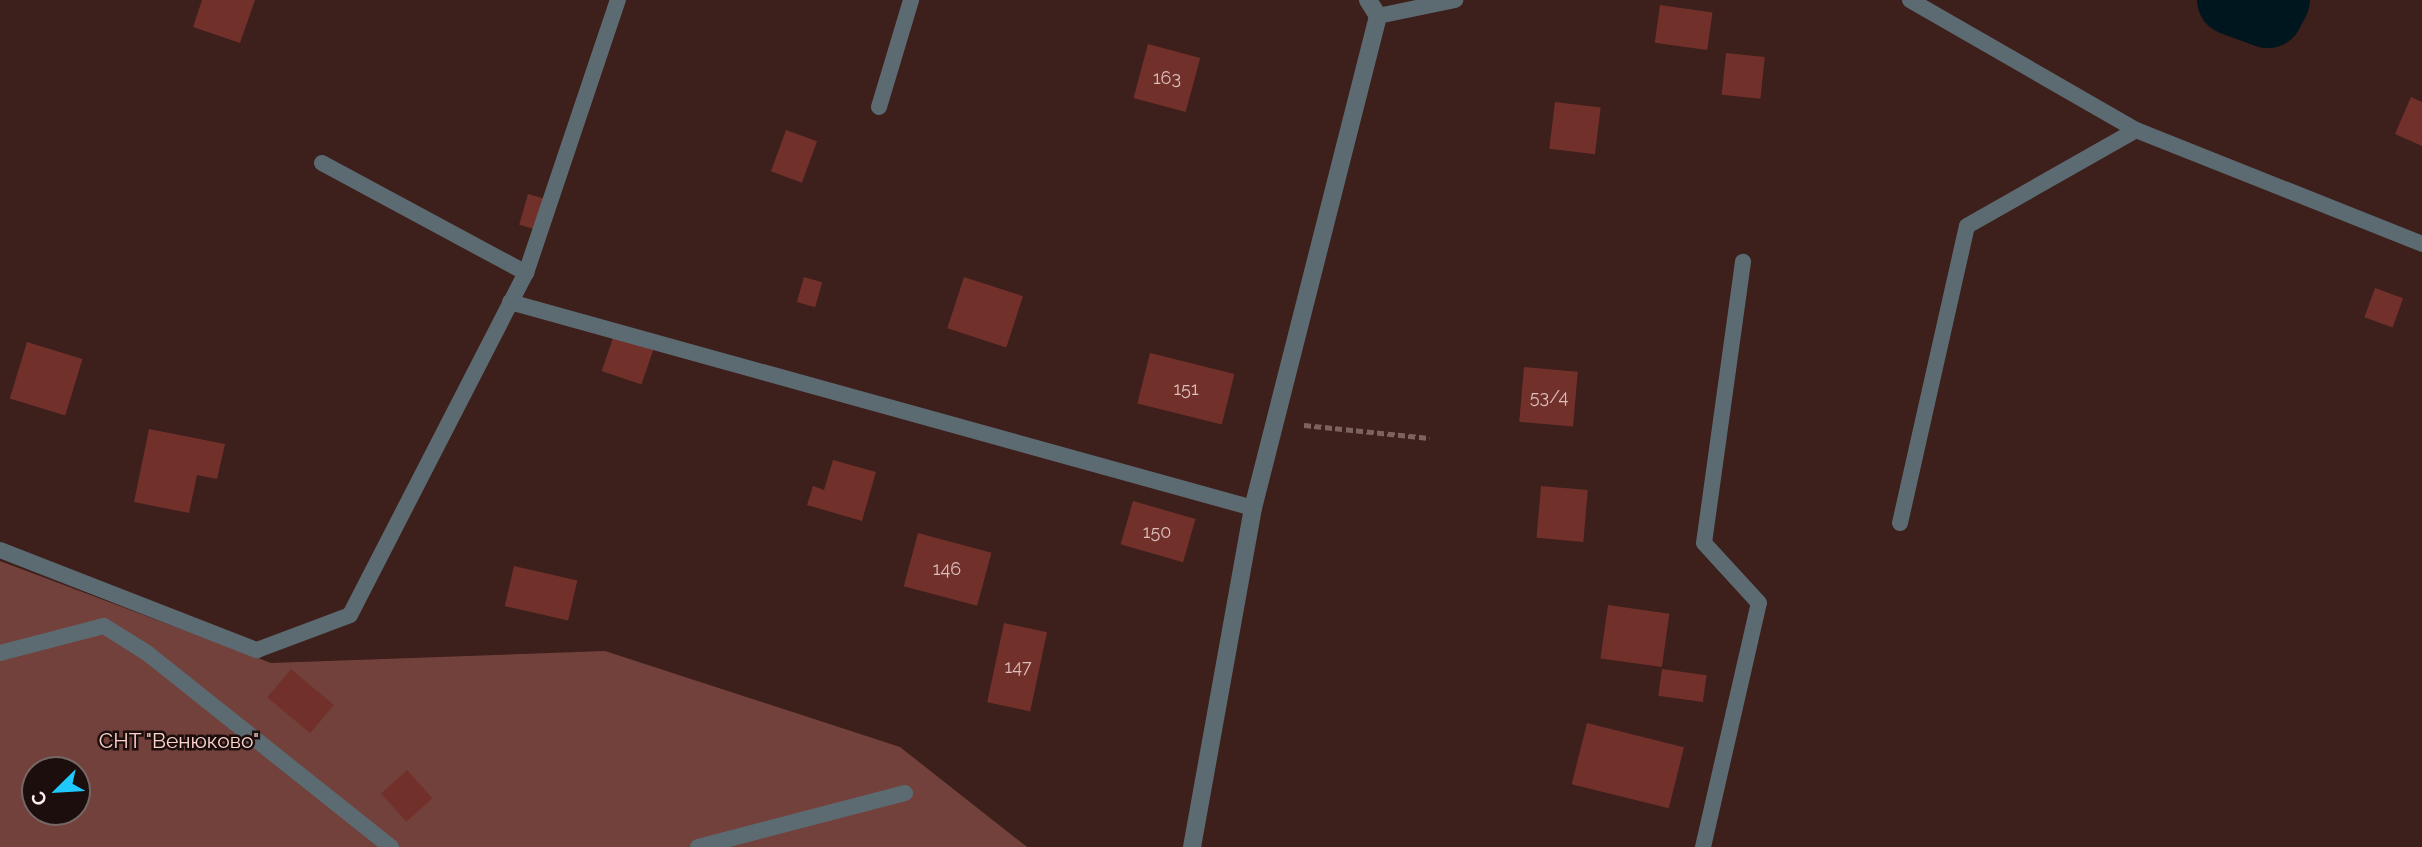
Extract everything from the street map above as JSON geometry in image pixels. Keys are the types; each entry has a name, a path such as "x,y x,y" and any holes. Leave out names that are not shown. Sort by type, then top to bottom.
{"street":[{"path":"1192,847 1253,508 1278,423 1378,16 1368,0"}],"lane":[{"path":"0,550 257,650 351,615 526,273 618,0"},
{"path":"879,107 911,0"},
{"path":"1378,16 1455,0"},
{"path":"1910,0 2136,130 2422,244"},
{"path":"1900,523 1967,226 2136,130"},
{"path":"322,163 526,273"},
{"path":"1703,847 1759,603 1704,543 1743,262"},
{"path":"510,302 1253,508"},
{"path":"0,653 104,626 147,653 391,847"},
{"path":"698,847 905,793"}],"path":[{"path":"1278,423 1429,438"}],"green space":[{"name":"СНТ \"Венюково\"","path":"0,561 271,663 605,651 900,747 1027,847 0,847"}],"building":[{"path":"202,0 255,0 240,43 193,27"},
{"path":"1660,5 1712,12 1707,50 1655,43"},
{"path":"1148,44 1200,58 1186,112 1134,98"},
{"path":"1726,53 1765,57 1760,99 1722,95"},
{"path":"2411,97 2422,102 2422,146 2395,134"},
{"path":"1555,102 1601,108 1595,154 1549,149"},
{"path":"786,130 817,141 802,183 771,171"},
{"path":"528,194 549,200 540,231 519,225"},
{"path":"804,277 822,282 815,307 797,302"},
{"path":"964,277 1023,296 1006,348 947,328"},
{"path":"2375,288 2403,298 2393,327 2364,317"},
{"path":"614,335 654,349 641,385 602,371"},
{"path":"27,342 82,359 65,415 10,398"},
{"path":"1150,353 1234,374 1222,425 1137,403"},
{"path":"1524,367 1578,372 1573,426 1519,422"},
{"path":"149,429 225,444 217,479 197,475 189,513 134,502"},
{"path":"833,460 876,472 862,521 807,505 813,486 824,490"},
{"path":"1541,486 1588,490 1583,542 1536,538"},
{"path":"1133,501 1195,519 1183,562 1121,544"},
{"path":"918,533 991,553 977,606 904,586"},
{"path":"514,566 577,581 568,621 505,606"},
{"path":"1608,605 1669,614 1662,667 1600,658"},
{"path":"1004,623 1047,632 1030,711 987,702"},
{"path":"291,669 334,705 310,733 267,697"},
{"path":"1662,669 1707,675 1703,702 1658,696"},
{"path":"1587,723 1684,747 1669,808 1572,784"},
{"path":"407,770 432,798 406,822 381,793"}],"waterway":[{"path":"2232,0 2268,13 2275,0"}]}
